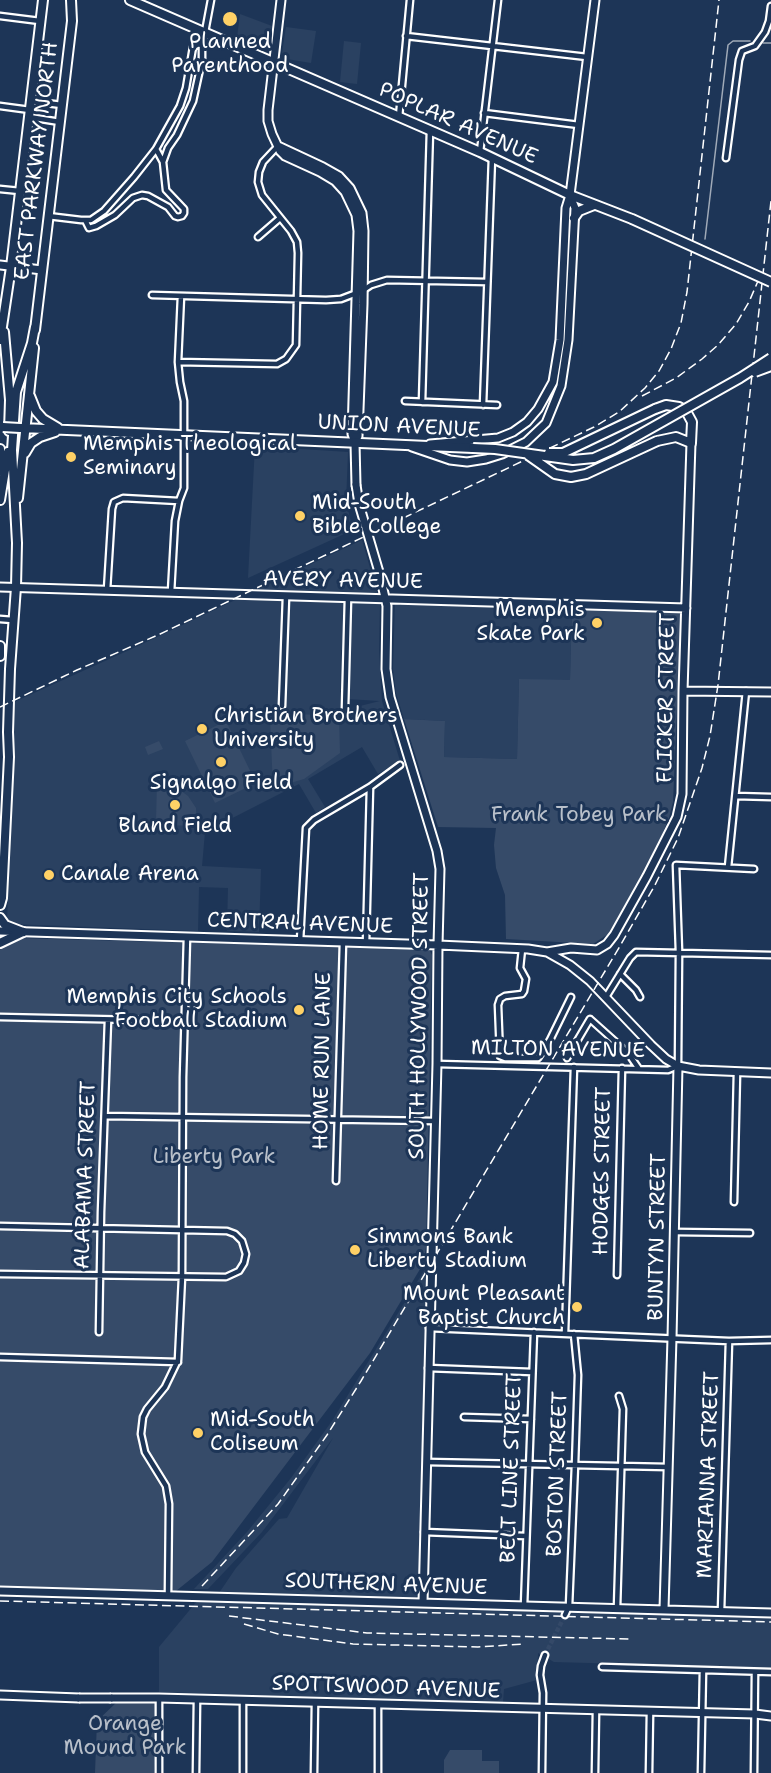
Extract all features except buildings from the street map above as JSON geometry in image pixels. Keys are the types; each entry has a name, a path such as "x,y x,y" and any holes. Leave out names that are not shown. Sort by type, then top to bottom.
{"main road":[{"name":"EAST PARKWAY NORTH","path":"5,310 43,0"},
{"name":"EAST PARKWAY NORTH","path":"35,327 72,13 70,0"},
{"path":"72,13 75,0"},
{"name":"POPLAR AVENUE","path":"130,0 148,4 273,63 492,157 570,195 632,219 771,282"},
{"path":"574,218 587,206 595,205"},
{"path":"0,355 5,310"},
{"path":"0,500 7,464 10,400 5,345 5,310"},
{"path":"0,905 9,757 16,520 23,428 29,393 35,327"},
{"path":"16,520 12,464 16,392 35,327"},
{"path":"0,340 2,331"},
{"name":"UNION AVENUE","path":"2,426 472,448 573,460 594,458 614,449 771,358"},
{"name":"UNION AVENUE","path":"740,378 771,366"},
{"path":"29,393 36,411 43,419 62,430"},
{"path":"666,405 686,411 692,422 691,443 676,437 657,441 586,474 571,477 555,474 526,454 562,453 666,405"},
{"path":"22,460 31,443 49,433 62,430"},
{"path":"0,449 0,471"},
{"path":"0,646 0,656"},
{"path":"0,918 5,925 23,932"},
{"path":"0,943 23,932"}],"street":[{"path":"206,32 211,0"},
{"path":"178,362 277,364 286,359 296,345 297,242 262,195 258,182 263,162 278,146 268,120 281,0"},
{"path":"399,117 410,0"},
{"path":"480,152 498,0"},
{"path":"410,446 498,438 513,432 527,422 544,401 553,382 557,366 560,327 566,208 570,195 595,0"},
{"path":"726,158 738,60 742,51 755,46 765,32 771,6"},
{"path":"0,16 40,21"},
{"path":"406,36 587,57"},
{"path":"48,216 91,220 104,211 142,168 156,149 180,106 186,88 193,47 199,44 202,46 202,60 193,101 163,162"},
{"path":"0,106 30,109 62,105"},
{"path":"30,109 60,122"},
{"path":"484,113 579,124"},
{"path":"422,402 430,130"},
{"name":"SOUTH HOLLYWOOD STREET","path":"278,146 339,176 350,188 362,213 364,231 360,275 356,485 359,504 386,598 386,669 390,697 435,845 440,869 436,1121 423,1602"},
{"path":"85,220 89,228 96,226 115,214 133,198 142,195 168,207 175,216 182,216 184,209 166,190 163,162 156,149"},
{"path":"483,405 492,157"},
{"path":"0,189 20,191"},
{"path":"410,446 450,460 467,462 486,459 526,442 546,423 561,386 565,366 575,208 570,195"},
{"path":"258,237 280,218"},
{"path":"0,265 42,270"},
{"path":"563,270 572,270"},
{"path":"152,295 297,300 341,299 387,280 487,282"},
{"path":"171,592 175,521 183,488 185,435 184,401 178,362 181,296"},
{"path":"560,327 569,327"},
{"path":"405,401 497,405"},
{"path":"544,401 554,406"},
{"name":"FLICKER STREET","path":"547,952 571,948 597,950 607,944 647,876 676,817 682,794 691,443"},
{"path":"107,590 114,502 123,498 179,501"},
{"name":"AVERY AVENUE","path":"0,586 286,597 686,608"},
{"path":"282,706 286,597"},
{"path":"345,709 348,598"},
{"path":"0,619 13,620"},
{"path":"683,691 771,692"},
{"path":"746,691 728,867 754,869"},
{"path":"300,941 306,828 314,820 400,765"},
{"path":"366,943 370,786"},
{"path":"736,796 771,797"},
{"name":"BUNTYN STREET","path":"664,1609 678,1066 679,952 676,865 728,867"},
{"name":"CENTRAL AVENUE","path":"0,931 438,945 547,952 570,964 590,981 651,1046 678,1066 699,1070 771,1073"},
{"path":"168,1595 170,1504 166,1486 145,1452 141,1434 143,1417 147,1408 165,1387 178,1362 182,1277 187,937"},
{"name":"HOME RUN LANE","path":"336,1181 343,942"},
{"path":"522,949 520,968 526,979 524,991 505,996 500,999 498,1005 500,1056 538,1058 550,1040 571,997"},
{"path":"606,997 630,958 636,953 771,955"},
{"path":"620,974 636,990 639,997"},
{"path":"0,1017 184,1021"},
{"path":"567,1058 590,1019 628,1053 639,1069"},
{"name":"ALABAMA STREET","path":"99,1332 100,1228 108,1020"},
{"name":"MILTON AVENUE","path":"437,1064 668,1070 678,1066"},
{"path":"565,1333 574,1067"},
{"name":"HODGES STREET","path":"617,1275 622,1068"},
{"path":"735,1202 737,1072"},
{"path":"105,1116 436,1121"},
{"path":"0,1226 222,1230 239,1237 246,1254 244,1263 238,1271 231,1276 222,1277 0,1274"},
{"path":"675,1232 750,1233"},
{"path":"429,1328 729,1341 771,1340"},
{"name":"BELT LINE STREET","path":"524,1606 534,1332"},
{"name":"BOSTON STREET","path":"565,1615 569,1606 578,1375 574,1334"},
{"name":"MARIANNA STREET","path":"721,1611 729,1341"},
{"path":"0,1357 178,1362"},
{"path":"429,1368 532,1372"},
{"path":"617,1608 623,1409 619,1396"},
{"path":"464,1417 531,1419"},
{"path":"427,1462 668,1467"},
{"path":"424,1532 525,1536"},
{"name":"SOUTHERN AVENUE","path":"0,1590 771,1613"},
{"path":"542,1773 543,1693 540,1675 545,1655"},
{"path":"602,1667 771,1672"},
{"path":"701,1773 703,1670"},
{"path":"754,1773 755,1672"},
{"name":"SPOTTSWOOD AVENUE","path":"0,1695 771,1716"},
{"path":"159,1698 159,1773"},
{"path":"196,1773 197,1699"},
{"path":"243,1700 243,1773"},
{"path":"314,1773 315,1702"},
{"path":"378,1705 378,1773"},
{"path":"595,1773 596,1710"},
{"path":"649,1773 650,1712"}],"shaded area":[{"path":"240,14 272,26 268,48 262,49 237,38"},
{"path":"286,27 316,31 311,63 287,59 282,53"},
{"path":"344,41 361,43 357,84 340,82"},
{"name":"Mid-South Bible College","path":"255,446 348,452 346,502 353,530 248,578"},
{"name":"Christian Brothers University","path":"362,540 380,603 379,651 382,701 400,761 378,774 362,747 308,779 325,807 316,813 299,784 205,832 202,866 261,869 259,932 227,931 228,888 199,887 198,931 10,924 7,922 14,749 12,703","holes":["341,650 348,650 347,699 380,701 340,711"]},
{"path":"395,603 572,608 570,680 519,680 517,759 444,757 445,721 404,719 396,693 393,668"},
{"path":"425,1269 419,1594 415,1598 219,1593 236,1568 279,1519 287,1518 333,1438 262,1532 208,1589 194,1589 247,1532 291,1478 332,1421"},
{"path":"198,1600 771,1616 771,1668 554,1662 538,1653 537,1680 504,1689 503,1702 159,1692 159,1647"}],"green space":[{"name":"Frank Tobey Park","path":"572,608 681,612 673,802 669,818 652,858 608,934 593,944 506,939 505,895 496,868 494,845 496,828 438,827 404,719 445,721 444,757 517,759 519,679 570,680"},
{"path":"275,713 339,716 340,753 304,779 273,788 270,719"},
{"name":"Signalgo Field","path":"226,721 256,783 215,803 185,741"},
{"path":"159,741 163,749 148,755 145,747"},
{"name":"Bland Field","path":"157,782 173,785 188,796 196,808 197,826 158,825 156,821"},
{"name":"Liberty Park","path":"15,938 425,949 432,955 426,1247 423,1264 370,1353 212,1562 176,1591 0,1586 0,945"},
{"name":"Orange Mound Park","path":"118,1701 155,1703 154,1773 95,1773 97,1721"},
{"path":"450,1750 482,1750 482,1761 499,1761 499,1773 444,1773 444,1760"}],"waterway":[{"path":"705,239 728,45 733,41 750,41"},
{"path":"763,43 771,43"}],"tunnel":[{"path":"545,1655 565,1615"}],"railway":[{"path":"0,707 158,635 594,427 619,412 645,388 659,371 671,349 681,323 687,292 719,0"},
{"path":"202,1586 278,1504 327,1435 620,946 655,885 678,838 702,768 718,685 771,201"},
{"path":"642,396 676,378 718,345 736,324 758,281"},
{"path":"0,1601 771,1622"},
{"path":"229,1616 367,1633 629,1639"},
{"path":"244,1624 278,1634 353,1644 478,1647 524,1644"}],"place":[{"name":"Planned Parenthood","path":"230,19"},
{"name":"Memphis Theological Seminary","path":"71,457"},
{"name":"Mid-South Bible College","path":"300,516"},
{"name":"Memphis Skate Park","path":"597,623"},
{"name":"Christian Brothers University","path":"202,729"},
{"name":"Signalgo Field","path":"221,762"},
{"name":"Bland Field","path":"175,805"},
{"name":"Canale Arena","path":"49,875"},
{"name":"Memphis City Schools Football Stadium","path":"299,1010"},
{"name":"Simmons Bank Liberty Stadium","path":"355,1250"},
{"name":"Mount Pleasant Baptist Church","path":"577,1307"},
{"name":"Mid-South Coliseum","path":"198,1433"}]}
